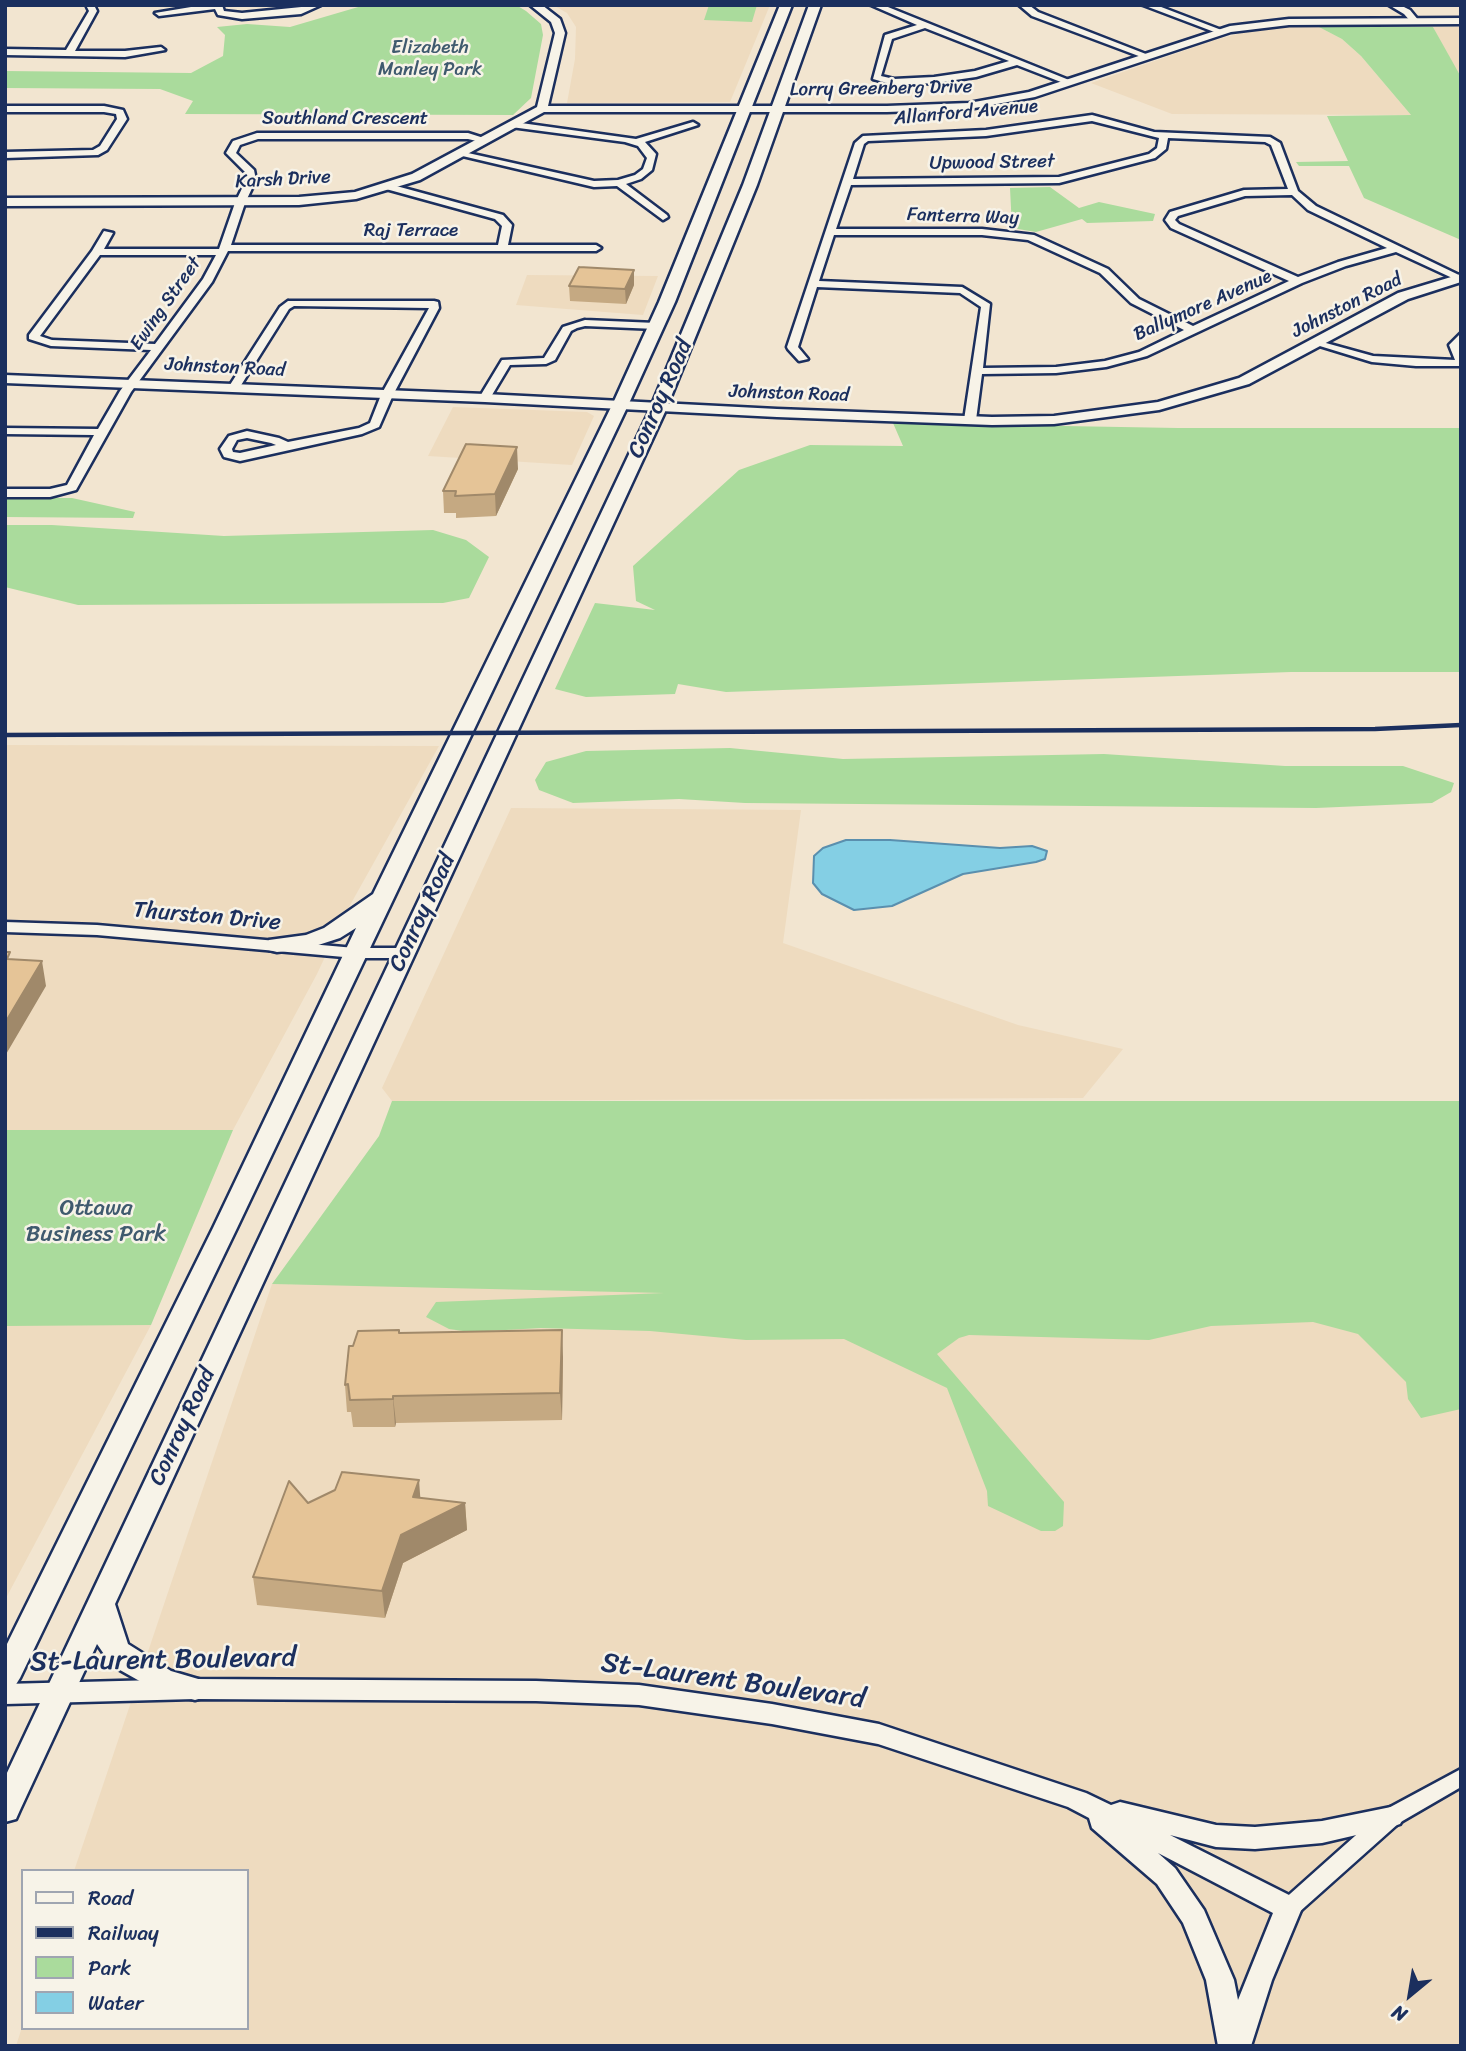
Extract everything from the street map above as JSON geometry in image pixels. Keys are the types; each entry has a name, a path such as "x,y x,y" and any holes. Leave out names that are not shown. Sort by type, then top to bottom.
{"main road":[{"name":"Conroy Road","path":"5,1678 214,1252 621,402 667,302 786,5"},
{"name":"Conroy Road","path":"5,1810 660,405 750,185 816,5"},
{"path":"667,302 702,303"},
{"path":"277,945 309,941 340,928 387,890"},
{"path":"101,1604 111,1643 118,1652 162,1680 195,1689"}],"street":[{"path":"69,53 93,10 90,5"},
{"path":"159,13 217,6 221,13 242,16 301,11 317,5"},
{"path":"534,5 556,20 560,33 542,109"},
{"path":"875,5 1069,82"},
{"path":"1023,5 1035,14 1147,56"},
{"path":"1147,5 1220,31"},
{"path":"1393,5 1407,12 1415,21"},
{"name":"Lorry Greenberg Drive","path":"542,109 887,109 969,106 1031,95 1220,31 1289,22 1461,21"},
{"path":"926,26 896,32 888,37 876,77 894,82 934,80 976,74 1016,62"},
{"path":"5,52 125,54 161,50"},
{"path":"5,109 104,109 120,112 122,119 104,148 95,153 5,155"},
{"name":"Karsh Drive","path":"5,202 240,203 320,200 389,187 459,154 542,109"},
{"name":"Allanford Avenue","path":"803,359 792,347 860,143 866,138 996,132 1092,118 1143,133 1164,136 1252,137 1272,141 1289,174 1294,192 1320,214 1460,279"},
{"path":"459,154 577,182 618,183 643,173 651,162 651,154 635,142 609,136 564,133 514,125"},
{"path":"635,142 693,125"},
{"name":"Southland Crescent","path":"240,203 251,180 251,172 235,159 232,153 236,143 248,137 455,136 485,140"},
{"name":"Upwood Street","path":"847,182 1025,183 1070,178 1152,156 1161,149 1164,136"},
{"path":"618,183 663,217"},
{"path":"389,187 499,217 507,225 502,248"},
{"path":"1294,192 1244,193 1174,214 1170,220 1175,226 1298,281"},
{"name":"Ewing Street","path":"5,493 50,493 72,487 78,481 102,432 131,384 208,281 224,250 240,203"},
{"name":"Fanterra Way","path":"830,232 982,232 1030,237 1104,271 1135,301 1194,331"},
{"path":"108,233 97,252 33,337 51,343 159,347"},
{"name":"Raj Terrace","path":"97,252 596,248"},
{"name":"Ballymore Avenue","path":"977,371 1056,370 1106,364 1143,354 1298,281 1342,264 1396,249"},
{"name":"Johnston Road","path":"5,379 621,402 1034,421 1159,406 1244,381 1403,296 1460,279"},
{"path":"813,284 946,289 972,294 986,306 987,312 970,417"},
{"path":"234,388 285,307 292,303 434,304 387,395 375,425 362,431 286,446"},
{"path":"485,398 506,362 546,361 551,358 567,329 573,326 585,323 656,326"},
{"path":"1315,343 1386,361 1461,361 1454,345 1461,336"},
{"path":"5,431 102,432"},
{"name":"Thurston Drive","path":"5,927 97,930 355,953 404,953"},
{"name":"St-Laurent Boulevard","path":"5,1694 195,1689 536,1691 639,1695 772,1714 879,1734 1076,1800 1289,1908"},
{"path":"1235,2046 1258,1980 1289,1908 1391,1817 1461,1777"},
{"path":"1076,1800 1216,1836 1255,1838 1322,1832 1391,1817"},
{"path":"1076,1800 1166,1876 1194,1918 1220,1980 1235,2046"}],"shaded area":[{"path":"553,5 770,5 730,102 567,103 575,59 576,27 567,13"},
{"path":"1292,26 1317,26 1342,39 1361,56 1411,115 1172,114 1091,83 1215,40"},
{"path":"1433,27 1461,27 1461,77 1444,48"},
{"path":"527,275 658,276 643,315 516,305"},
{"path":"453,407 587,412 594,416 572,465 428,456"},
{"path":"5,745 439,746 344,916 317,974 233,1130 5,1130"},
{"path":"511,808 801,810 783,943 1018,1025 1123,1049 1083,1098 392,1101 382,1088"},
{"path":"272,1284 1461,1295 1461,2046 16,2046 21,2030 248,2030 248,1869 75,1869"},
{"path":"5,1325 151,1325 5,1600"}],"green space":[{"name":"Elizabeth Manley Park","path":"365,5 516,5 541,24 543,35 531,98 513,115 185,114 193,101 160,89 5,88 5,71 191,73 223,56 225,35 217,27 247,24 290,27"},
{"path":"709,5 757,5 752,22 704,20"},
{"path":"1317,26 1433,27 1461,77 1461,240 1364,198 1349,166 1299,166 1296,162 1348,161 1327,116 1411,115 1361,56 1342,39"},
{"path":"1050,187 1079,208 1099,202 1155,214 1153,221 1087,223 1082,219 1036,232 1012,228 1010,188"},
{"path":"893,423 1178,428 1461,428 1461,672 1291,672 726,692 678,684 675,694 586,697 555,689 595,603 655,610 636,601 633,566 739,470 810,445 903,446"},
{"path":"5,498 72,498 135,512 133,518 5,517"},
{"path":"5,525 52,525 224,536 433,530 466,540 489,557 469,598 443,603 78,605 5,587"},
{"path":"730,748 843,759 1104,754 1285,766 1403,766 1454,783 1451,792 1432,803 1316,808 745,803 679,799 573,803 539,790 535,780 546,762 586,751"},
{"path":"392,1101 1461,1101 1461,1409 1421,1418 1408,1399 1406,1382 1358,1334 1313,1322 1211,1326 1149,1340 969,1335 959,1338 937,1354 1064,1502 1063,1526 1055,1531 1041,1531 988,1506 987,1491 947,1388 844,1339 746,1340 650,1331 541,1328 470,1332 449,1329 426,1317 436,1302 664,1293 272,1284 379,1136"},
{"name":"Ottawa Business Park","path":"5,1130 233,1130 151,1325 5,1326"}],"water":[{"path":"846,840 890,840 1000,848 1032,846 1047,851 1045,859 1036,862 963,874 892,906 854,910 822,894 813,883 814,856 823,848"}],"building":[{"path":"579,267 634,270 625,289 569,286"},
{"path":"466,444 517,447 495,494 455,496 456,491 443,491"},
{"path":"5,952 10,952 7,959 42,961 5,1023"},
{"path":"399,1330 399,1333 562,1330 560,1393 393,1396 393,1399 350,1400 348,1384 345,1385 349,1346 353,1346 358,1331"},
{"path":"342,1472 419,1480 413,1497 465,1503 401,1535 382,1591 253,1577 289,1481 308,1503 335,1490"}],"railway":[{"path":"5,735 1375,729 1461,725"}]}
